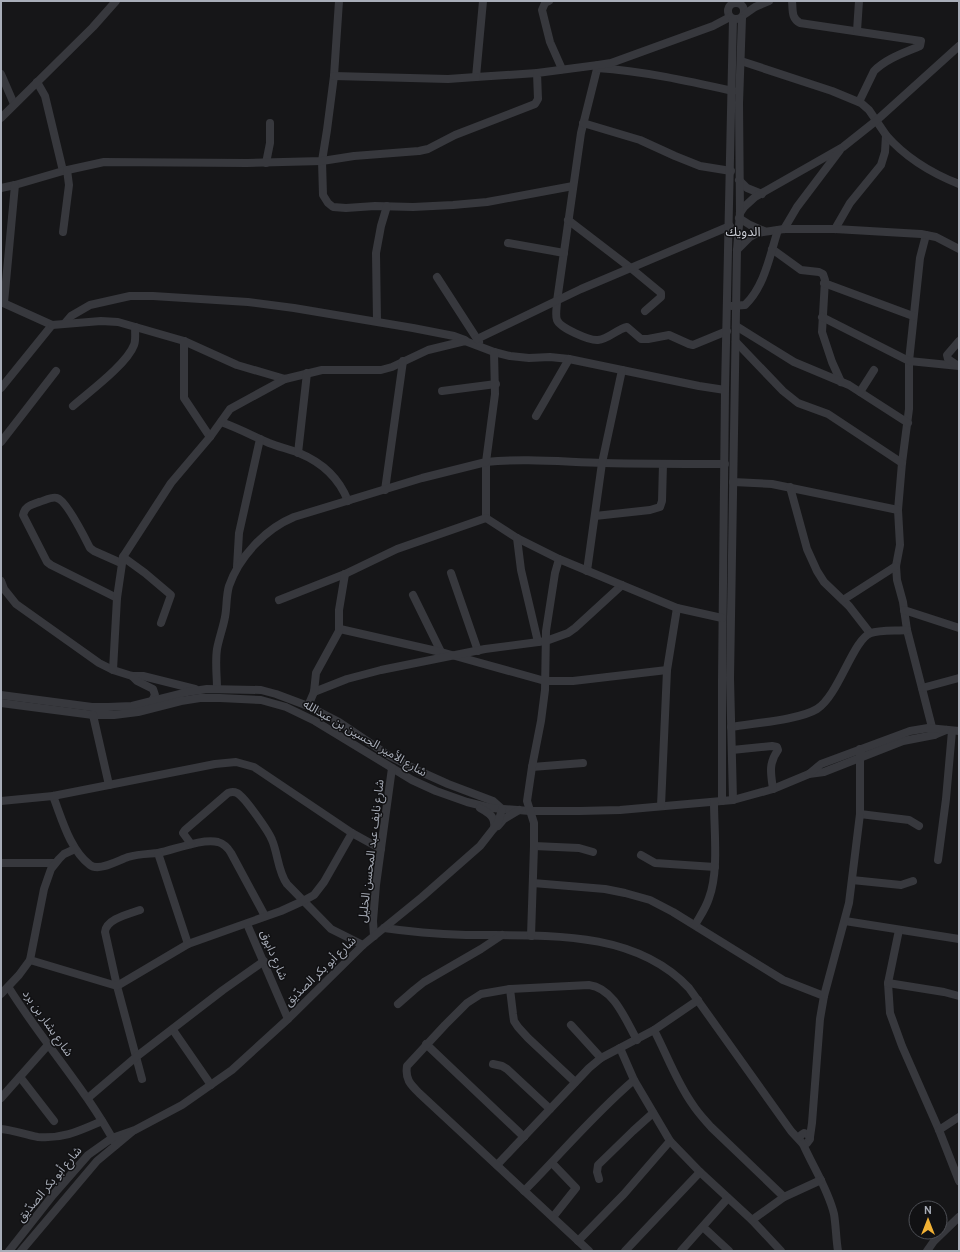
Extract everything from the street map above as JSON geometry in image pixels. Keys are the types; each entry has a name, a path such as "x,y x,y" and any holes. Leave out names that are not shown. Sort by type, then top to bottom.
{"street":[{"path":"1,118 93,27 116,1"},
{"path":"338,1 334,76 328,130 322,161 323,195 324,199 333,207 420,207 482,202 573,186"},
{"path":"476,77 483,1"},
{"path":"549,1 545,3 542,10 550,42 562,69"},
{"path":"597,67 623,59 732,18 739,20 755,7 769,1"},
{"path":"792,1 794,19 800,23 917,40 922,43 920,46 896,56 877,68 874,71 859,102"},
{"path":"857,31 859,1"},
{"path":"695,926 710,897 715,866 722,618 727,596 733,482 739,215 739,180 735,158 732,91 732,18 728,11 731,3 744,3 735,158 731,170 725,390 727,596 733,800"},
{"path":"739,215 749,201 842,147 876,120 959,46"},
{"path":"741,62 832,91 859,102 869,110 886,135 902,151 922,166 959,184"},
{"path":"334,76 448,79 597,67 646,73 732,91"},
{"path":"597,67 583,123 568,220 556,317 560,325 586,337 597,340 627,327 642,339 669,334 693,345 727,331"},
{"path":"1,188 65,170 104,162 266,163 322,161 354,156 419,151 428,149 455,135 535,104 538,98 537,73"},
{"path":"1,74 14,104"},
{"path":"37,82 45,96 69,185 63,232"},
{"path":"266,163 270,143 270,123"},
{"path":"583,123 640,140 700,166 731,170"},
{"path":"835,229 850,203 881,165 885,152 886,135"},
{"path":"727,306 746,305 755,293 781,229 842,147"},
{"path":"739,180 746,188 762,194"},
{"path":"15,185 2,302 52,325 65,323 118,322 184,341 237,365 285,379"},
{"path":"377,321 376,253 381,226 387,206"},
{"path":"739,215 750,225 764,231"},
{"path":"568,220 661,293 661,297 645,311"},
{"path":"477,339 604,279 632,269 730,226"},
{"path":"738,250 750,237 757,233 781,229 835,229 926,235 936,237 959,249"},
{"path":"926,235 920,258 913,316 909,361 908,423 902,463 898,510 900,545 896,566 897,580 907,630 933,731"},
{"path":"508,243 564,253"},
{"path":"772,249 801,270 822,273 824,283 822,335 841,382"},
{"path":"437,277 482,347"},
{"path":"824,283 913,316"},
{"path":"65,323 71,316 90,305 130,296 274,305 377,321 454,336 494,352 519,357 568,358 699,386 725,390"},
{"path":"822,317 909,361 959,366"},
{"path":"1,388 52,325"},
{"path":"736,326 794,362 841,382 860,392 908,423"},
{"path":"73,406 130,354 135,344 135,327"},
{"path":"184,341 184,398 210,437"},
{"path":"114,670 117,598 122,560 171,483 210,437 233,406 265,391 285,379 307,373 333,369 381,370 392,367 428,350 466,341"},
{"path":"959,341 949,352 947,358 959,366"},
{"path":"736,342 783,391 798,403 828,414 902,463"},
{"path":"486,518 486,462 496,384 494,352"},
{"path":"536,416 568,358"},
{"path":"385,490 403,361"},
{"path":"587,571 602,463 622,370"},
{"path":"860,392 874,370"},
{"path":"1,442 56,371"},
{"path":"298,453 307,373"},
{"path":"442,391 496,384"},
{"path":"221,422 260,439 298,453 324,467 334,477 348,501"},
{"path":"217,689 217,649 226,615 229,587 237,567 239,533 260,439"},
{"path":"237,567 259,541 286,520 385,490 486,462 545,460 602,463 725,464"},
{"path":"595,516 650,510 660,507 662,502 663,464"},
{"path":"733,482 772,484 898,510"},
{"path":"790,488 807,549 817,571 824,582 842,600 870,633"},
{"path":"117,598 47,562 23,515 27,507 53,497 62,500 90,548 98,553 122,560 145,572 171,595 161,623"},
{"path":"486,518 517,538 587,571 677,608 722,618"},
{"path":"279,600 345,574 397,549 486,518"},
{"path":"517,538 521,570 542,642 545,681 541,721 527,801 534,823 531,936"},
{"path":"542,642 559,559"},
{"path":"842,600 896,566"},
{"path":"451,573 478,651"},
{"path":"308,706 314,692 316,673 340,629 339,610 345,574"},
{"path":"1,581 4,589 16,604 88,655 114,670 132,676 142,676 197,690"},
{"path":"314,692 347,679 478,651 542,642 568,633 622,585"},
{"path":"413,595 441,652"},
{"path":"662,806 667,670 677,608"},
{"path":"904,610 959,628"},
{"path":"340,629 441,652 545,681 573,681 667,670"},
{"path":"731,727 797,716 811,712 830,697 856,649 870,633 907,630"},
{"path":"132,676 137,681 153,689 155,695 152,702"},
{"path":"922,688 959,678"},
{"name":"شارع الأمير الحسين بن عبدالله","path":"1,703 93,715 114,715 152,702 197,690 261,690 308,706 339,722 388,755 448,784 493,801 502,809"},
{"path":"237,690 238,699"},
{"name":"شارع الأمير الحسين بن عبدالله","path":"1,695 92,707 132,709 191,699 210,698 261,700 286,707 315,721 412,780 436,791 467,802 491,808 530,811 580,811 733,800 774,789 809,774 824,772 860,753 910,731 952,730"},
{"path":"93,715 109,785"},
{"path":"938,860 946,799 952,730"},
{"path":"732,750 772,746 777,747 778,750 771,764 774,789"},
{"path":"805,1138 813,1106 820,1020 824,996 849,903 860,814 860,753"},
{"path":"1,801 53,796 215,764 236,762 254,767 352,833 381,849"},
{"path":"532,767 583,763"},
{"name":"شارع نايف عبد المحسن الخليل","path":"374,936 373,921 392,768"},
{"path":"191,844 183,833 185,830 229,792 236,792 241,796 271,836 283,877 287,884 330,929 363,945"},
{"path":"53,796 75,849 90,865 96,868 133,856 158,853 191,844 215,841 225,845 232,854 265,916"},
{"path":"467,802 490,814 494,821 493,830"},
{"name":"شارع أبو بكر الصدّيق","path":"9,1251 71,1173 88,1155 182,1106 243,1060 288,1019 363,945 480,846 498,823 502,809"},
{"path":"493,830 504,819 520,810"},
{"path":"860,814 909,820 919,826"},
{"path":"30,960 117,986 188,944 247,924 314,895 320,888 352,833"},
{"path":"534,846 579,848 593,852"},
{"path":"1,863 54,863 64,854 75,849"},
{"path":"158,853 188,944"},
{"path":"641,855 650,862 654,863 715,866"},
{"name":"شارع بشار بن برد","path":"54,863 44,889 30,960 8,988 88,1098 114,1141"},
{"path":"852,880 901,884 913,881"},
{"path":"533,883 605,889 650,900 673,912 783,980 824,996"},
{"path":"140,910 110,922 105,929 117,986 142,1079"},
{"path":"845,921 959,940"},
{"name":"شارع دابوق","path":"247,924 288,1019"},
{"path":"384,928 440,934 531,936 585,939 605,942 629,950 654,961 672,972 685,984 698,1000 785,1122 805,1138 834,1215 838,1251"},
{"path":"899,930 888,983 889,1001 894,1024 959,1181"},
{"path":"398,1004 424,982 502,935"},
{"path":"88,1098 136,1057 223,990 264,961"},
{"path":"888,983 944,992 959,996"},
{"path":"589,1251 419,1093 407,1078 407,1066 444,1025 474,998 481,994 510,989 589,986 600,988 612,998 637,1040"},
{"path":"1,994 8,988"},
{"path":"510,989 514,1021 518,1027 575,1082"},
{"path":"497,1165 575,1082 601,1058 654,1030 698,1000"},
{"path":"571,1026 601,1058"},
{"path":"173,1030 211,1085"},
{"path":"654,1030 682,1086 700,1115 784,1197"},
{"path":"426,1044 524,1137"},
{"path":"3,1094 48,1045"},
{"path":"620,1048 634,1080 670,1141 700,1172 776,1243 781,1251"},
{"path":"493,1064 507,1069 550,1109"},
{"path":"20,1077 54,1121"},
{"path":"524,1191 552,1164 614,1096 634,1080"},
{"path":"599,1178 597,1172 598,1165 653,1114"},
{"path":"939,1130 959,1117"},
{"path":"1,1129 32,1136 49,1137 69,1135 102,1121"},
{"name":"شارع أبو بكر الصدّيق","path":"21,1251 114,1141"},
{"path":"578,1241 624,1194 670,1141"},
{"path":"552,1164 576,1188 553,1217"},
{"path":"625,1251 700,1172"},
{"path":"752,1220 784,1197 821,1180"},
{"path":"681,1251 728,1198"},
{"path":"927,1251 934,1241 959,1217"},
{"path":"703,1227 729,1251"}],"district":[{"name":"الدويك","path":"743,231"}]}
